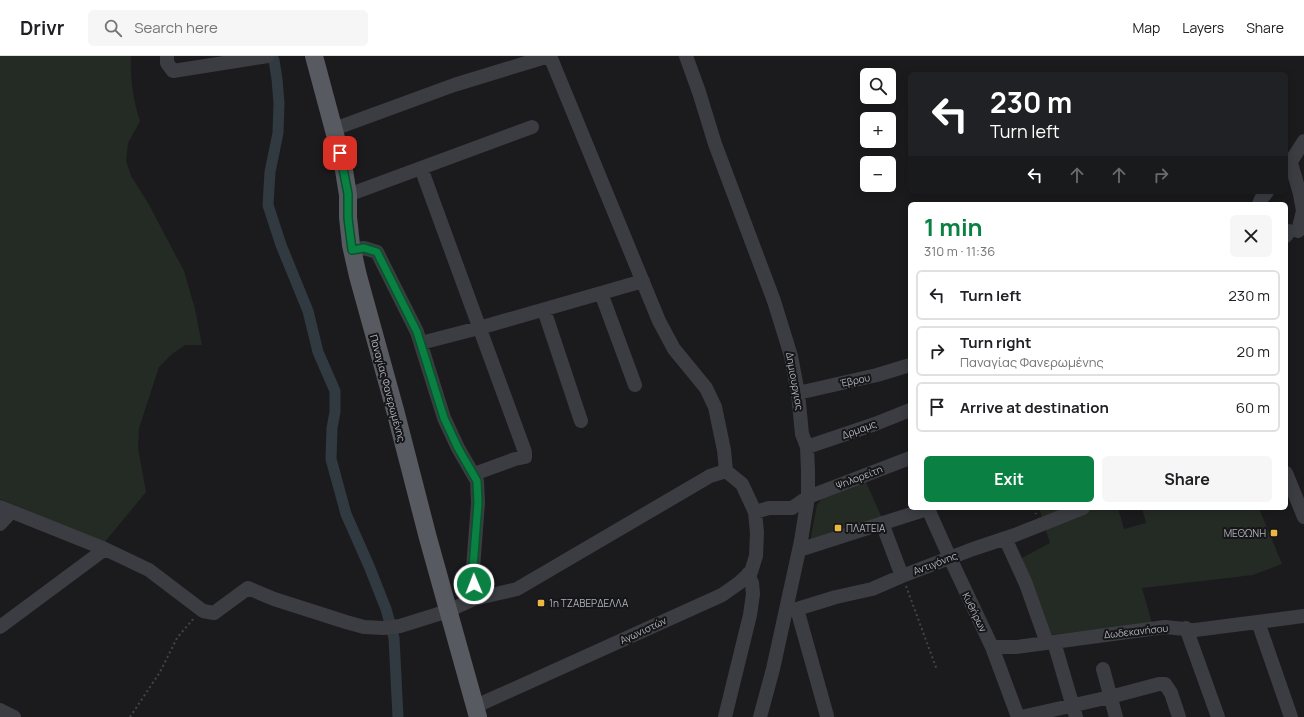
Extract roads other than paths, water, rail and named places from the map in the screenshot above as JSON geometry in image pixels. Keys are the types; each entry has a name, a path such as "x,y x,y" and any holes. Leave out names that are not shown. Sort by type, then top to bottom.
{"main road":[{"name":"Παναγίας Φανερωμένης","path":"314,56 343,164 348,194 348,218 352,250 358,276 448,611 477,712"}],"street":[{"path":"167,56 167,63 173,71 268,56"},
{"path":"0,524 6,509 105,549 149,570 203,610 214,613 248,588 274,599 346,622 364,627 383,628 400,626 448,611 474,599 517,589 710,476 726,471 724,450 715,407 706,388 674,349 659,321 549,56 454,85 334,129"},
{"name":"Δημιουργιας","path":"686,56 715,144 774,301 791,356 798,393 802,434 806,447 808,497 791,609 760,717"},
{"path":"348,194 532,127"},
{"path":"1293,232 1303,211 1300,194 1288,166 1304,141"},
{"path":"421,168 525,452 525,457 515,459 474,474"},
{"path":"352,250 364,248 377,252 417,332 444,418 458,448 477,481 478,503 473,568 474,599"},
{"path":"421,343 544,310 643,281"},
{"path":"601,293 635,385"},
{"path":"544,310 581,421"},
{"name":"Έβρου","path":"798,393 877,375 908,366"},
{"name":"Δρμαμς","path":"806,447 875,424 908,411"},
{"name":"Ψηλορείτη","path":"755,512 769,508 792,508 808,497 908,459"},
{"name":"Αγωνιστών","path":"477,712 722,595 751,572 756,556 757,533 755,512 742,484 726,471"},
{"path":"1288,478 1304,517"},
{"path":"799,550 923,510"},
{"name":"Κυθήρων","path":"930,510 950,558 992,647 1019,717"},
{"name":"Αντιγόνης","path":"791,609 872,589 902,576 1078,510"},
{"path":"882,523 902,576"},
{"path":"1005,538 1051,642 1075,711"},
{"path":"1,625 105,549"},
{"path":"726,717 750,615 753,594 752,583 748,574"},
{"path":"791,609 827,716"},
{"name":"Δωδεκανήσου","path":"992,647 1016,647 1165,627 1195,630 1304,616"},
{"path":"1258,622 1291,717"},
{"path":"1186,628 1218,717"},
{"path":"1103,669 1116,717"},
{"path":"1019,717 1075,711 1110,697 1160,684 1165,684 1171,693 1179,717"},
{"path":"0,710 14,717"}],"waterway":[{"path":"274,60 279,103 278,133 270,172 268,205 281,245 308,311 318,352 335,391 335,412 332,428 331,459 346,514 386,609 394,638 398,717"}],"place":[{"name":"ΠΛΑΤΕΙΑ","path":"838,528"},
{"name":"ΜΕΘΩΝΗ","path":"1274,533"},
{"name":"1η ΤΖΑΒΕΡΔΕΛΛΑ","path":"541,603"}]}
